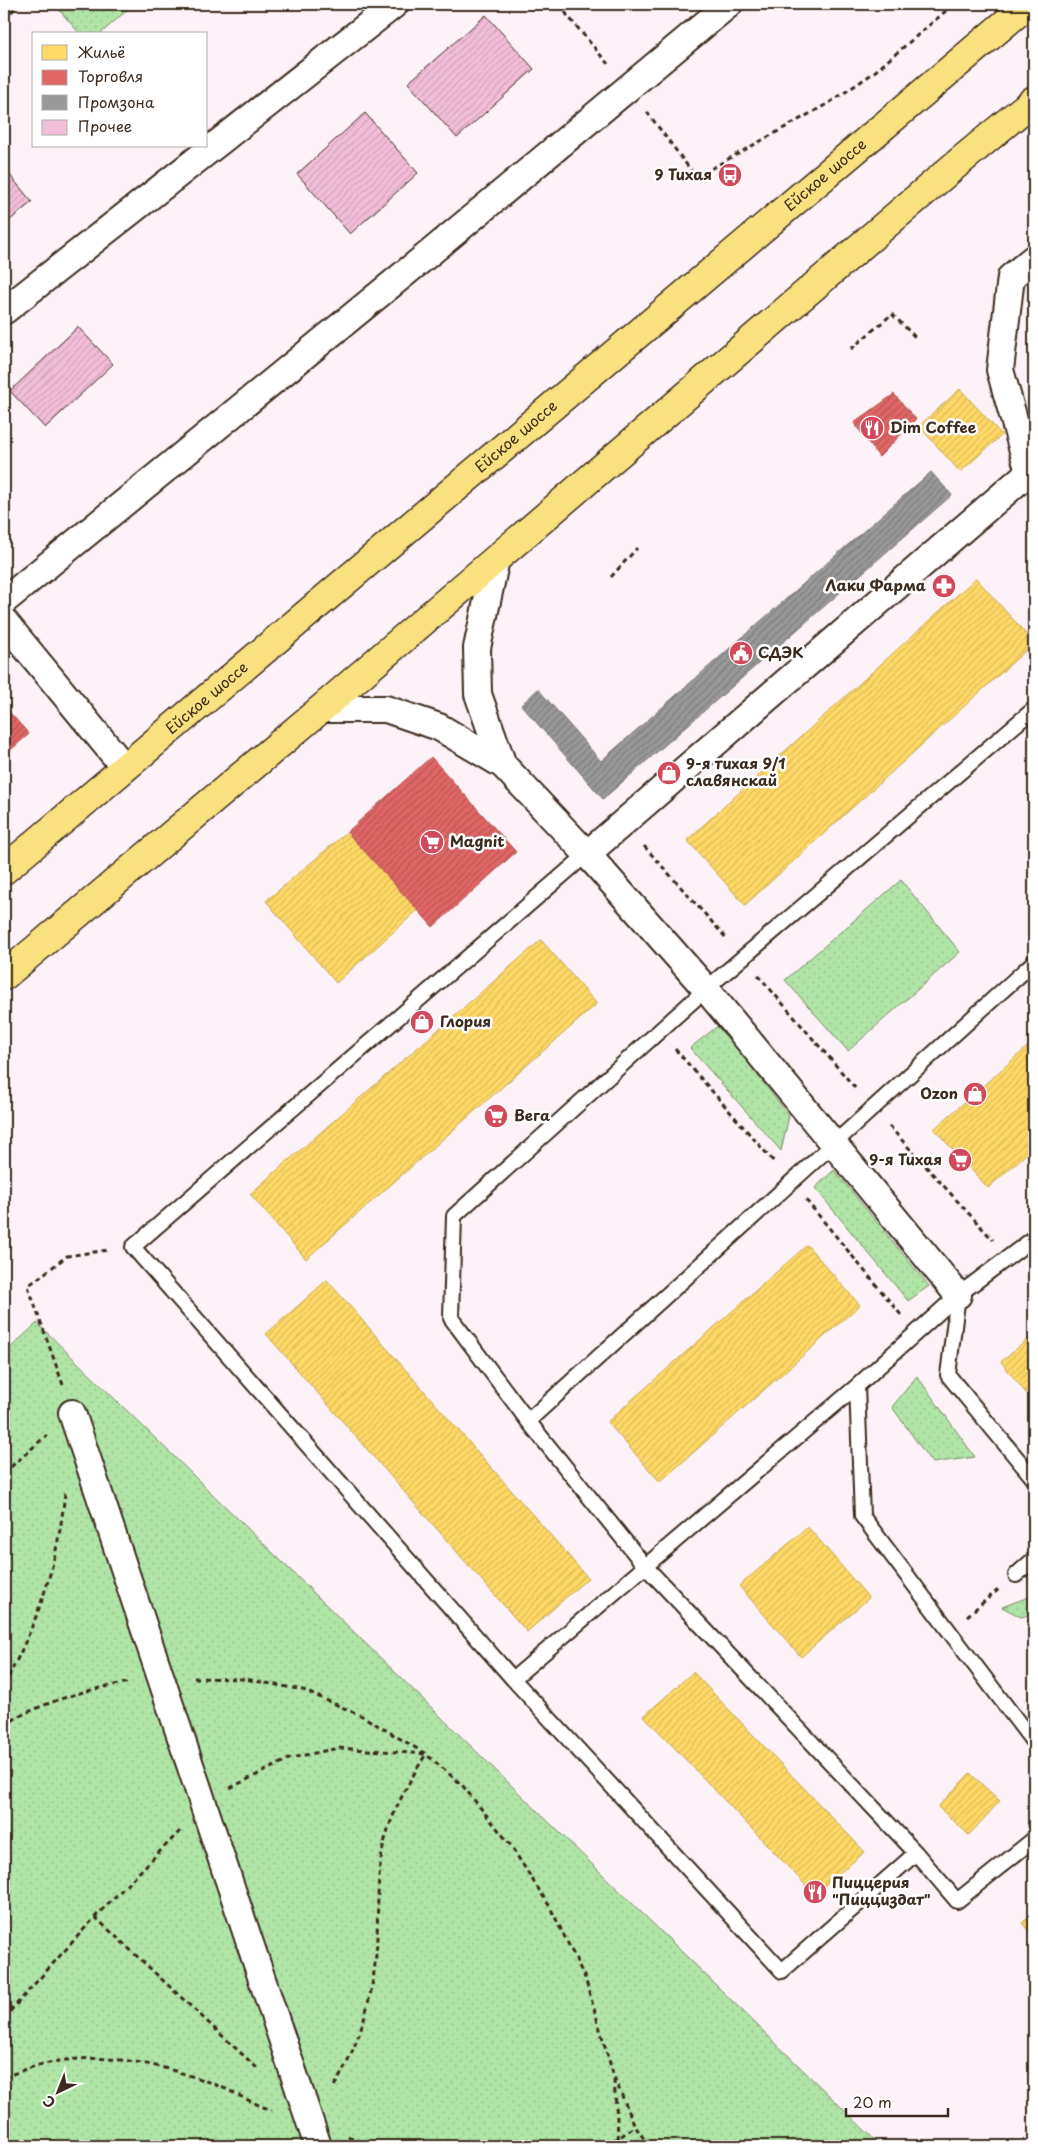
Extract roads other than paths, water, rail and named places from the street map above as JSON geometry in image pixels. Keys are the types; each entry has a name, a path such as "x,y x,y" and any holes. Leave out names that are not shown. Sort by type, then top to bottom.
{"main road":[{"name":"Ейское шоссе","path":"4,870 1028,4"},
{"path":"4,976 321,709 952,168 1034,100"}],"street":[{"path":"4,311 395,4"},
{"path":"4,601 432,252 729,4"},
{"path":"587,854 1032,474 1000,370 1011,277 1034,258"},
{"path":"496,559 477,648 478,694 503,765"},
{"path":"4,620 125,768"},
{"path":"321,709 386,709 439,727 503,765 587,854 706,989 958,1295"},
{"path":"72,1413 318,2146"}],"lane":[{"path":"1034,710 706,989 454,1216 451,1318 528,1421 645,1566 916,1853 957,1901 1034,1839"},
{"path":"587,854 133,1247 513,1679 782,1971 916,1853"},
{"path":"528,1421 1034,962"},
{"path":"513,1679 856,1386 958,1295 1034,1238"},
{"path":"958,1295 948,1375 1034,1479"},
{"path":"856,1386 862,1516 1034,1744"},
{"path":"1016,1574 1034,1559"}],"place":[{"name":"9 Тихая","path":"730,175"},
{"name":"Dim Coffee","path":"872,428"},
{"name":"Лаки Фарма","path":"944,586"},
{"name":"СДЭК","path":"741,653"},
{"name":"9-я тихая 9/1 славянскай","path":"669,773"},
{"name":"Magnit","path":"432,842"},
{"name":"Глория","path":"422,1022"},
{"name":"Ozon","path":"975,1094"},
{"name":"Вега","path":"496,1116"},
{"name":"9-я Тихая","path":"960,1160"},
{"name":"Пиццерия \"Пицциздат\"","path":"815,1892"}]}
